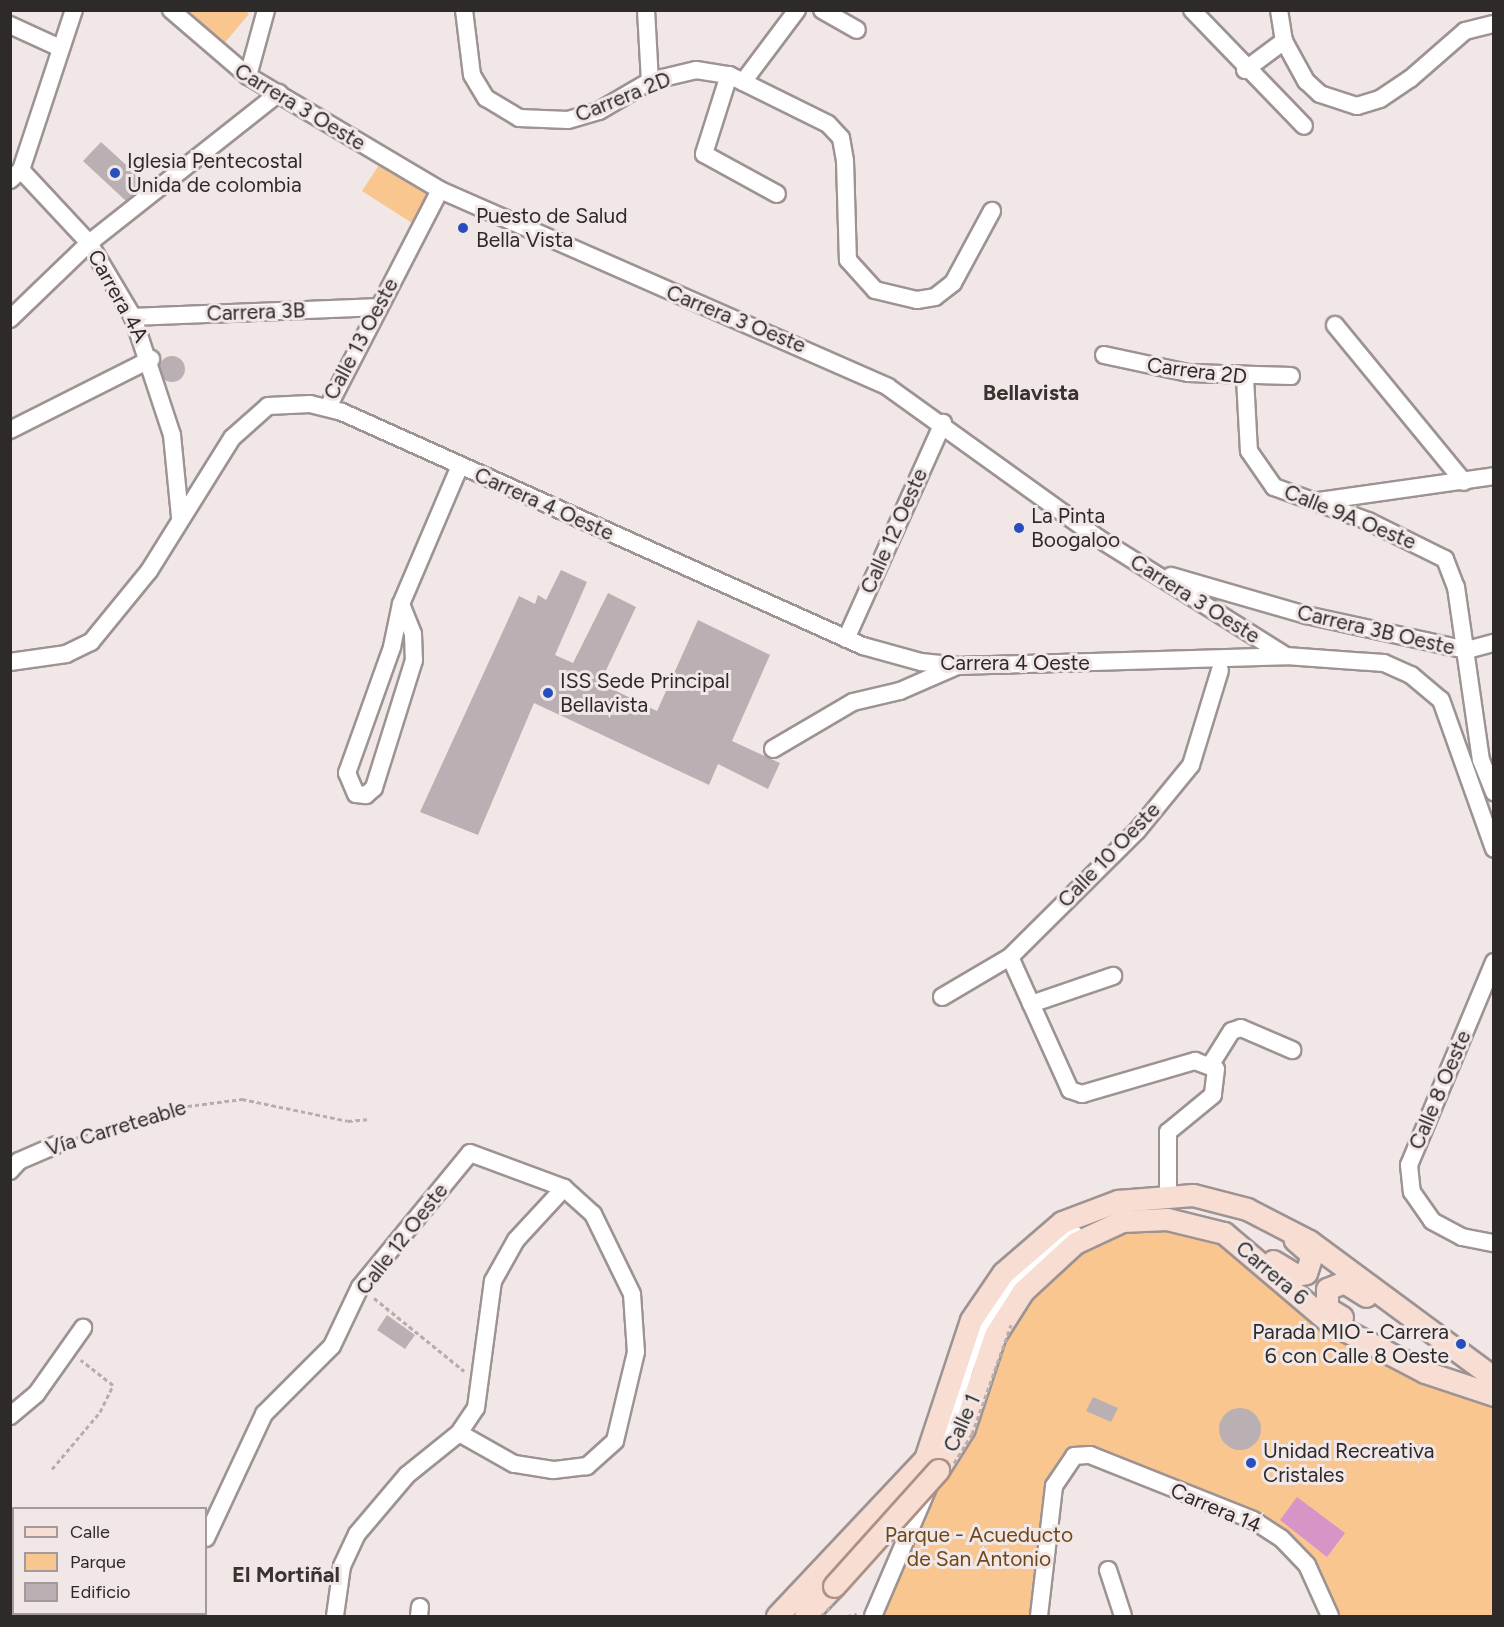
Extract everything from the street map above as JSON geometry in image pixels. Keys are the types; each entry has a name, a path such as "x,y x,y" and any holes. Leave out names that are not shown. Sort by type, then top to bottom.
{"main road":[{"name":"Carrera 6","path":"925,1459 970,1320 1003,1273 1062,1222 1118,1201 1168,1194 1247,1209 1309,1241 1494,1378"},
{"path":"1168,1194 1216,1230 1251,1244 1287,1272 1306,1273 1312,1255 1306,1247 1247,1209"},
{"name":"Carrera 6","path":"1104,1226 1167,1219 1216,1230 1329,1322 1425,1372 1494,1395"},
{"name":"Calle 1","path":"805,1617 950,1455 1011,1320 1044,1268 1104,1226"},
{"path":"1425,1372 1327,1308 1327,1289 1344,1282 1442,1340"},
{"path":"777,1617 925,1459"}],"street":[{"path":"16,175 74,10"},
{"name":"Carrera 3 Oeste","path":"171,10 248,76 440,190 539,229 666,292 832,359 943,423 1146,569 1286,656"},
{"path":"248,76 266,10"},
{"name":"Carrera 2D","path":"464,10 472,75 486,98 519,118 550,122 599,111 650,81 696,70 736,79 818,118 841,138 848,260 876,290 917,300 935,297 953,283 992,211"},
{"path":"646,10 650,81"},
{"path":"777,194 704,154 736,79 797,10"},
{"path":"822,10 857,30"},
{"path":"1192,10 1245,70 1304,126"},
{"path":"1279,10 1284,41 1292,61 1320,94 1357,106 1403,84 1465,31 1494,24"},
{"path":"10,26 60,48"},
{"path":"1245,70 1284,41"},
{"path":"10,319 89,243 279,93"},
{"name":"Carrera 4A","path":"16,175 89,243 133,317 151,359 172,435 180,517"},
{"name":"Calle 13 Oeste","path":"10,662 66,654 91,642 124,607 180,517 252,416 268,406 328,407 440,190"},
{"name":"Carrera 3B","path":"133,317 379,307"},
{"path":"1335,325 1464,482"},
{"name":"Carrera 2D","path":"1104,355 1151,368 1245,378 1291,376"},
{"path":"10,430 151,359"},
{"name":"Calle 9A Oeste","path":"1245,378 1245,428 1258,468 1274,487 1445,559 1467,650"},
{"name":"Carrera 4 Oeste","path":"328,407 846,639 921,662 957,666 1286,656 1384,663 1411,675 1441,700 1494,849"},
{"name":"Calle 12 Oeste","path":"846,639 943,423"},
{"path":"401,604 414,634 414,660 374,788 366,795 356,794 347,773 392,647 401,604 460,466"},
{"path":"1313,502 1494,476"},
{"name":"Carrera 3B Oeste","path":"1146,569 1306,615 1467,650 1481,760 1494,792"},
{"path":"1467,650 1494,643"},
{"path":"773,749 853,702 900,691 957,666"},
{"name":"Calle 10 Oeste","path":"942,997 1010,957 1137,831 1191,765 1220,670"},
{"path":"1010,957 1070,1090 1082,1094 1195,1061 1211,1064"},
{"name":"Calle 8 Oeste","path":"1494,962 1408,1165 1412,1191 1432,1221 1462,1237 1494,1244"},
{"path":"1031,1004 1113,976"},
{"path":"1211,1064 1233,1031 1241,1028 1292,1050"},
{"path":"1168,1194 1166,1138 1173,1123 1218,1086 1211,1064"},
{"name":"Vía Carreteable","path":"10,1171 19,1161 56,1145"},
{"name":"Calle 12 Oeste","path":"209,1522 264,1414 332,1346 360,1287 470,1153 564,1188"},
{"path":"335,1617 342,1566 357,1534 407,1475 459,1433 476,1408 481,1385 493,1281 501,1262 564,1188 604,1230 632,1294 636,1352 615,1441 587,1466 553,1470 514,1464 459,1433"},
{"path":"873,1617 902,1557 953,1424 970,1353 989,1311 1036,1261 1071,1236 1104,1226"},
{"path":"10,1416 70,1352 83,1328"},
{"name":"Carrera 14","path":"1039,1617 1054,1486 1065,1466 1074,1456 1108,1460 1254,1520 1281,1538 1306,1565 1330,1617"},
{"path":"902,1557 925,1459"},
{"path":"1108,1570 1123,1617"}],"path":[{"name":"Vía Carreteable","path":"56,1145 200,1102 242,1099 348,1121 370,1119"},
{"path":"360,1287 481,1385"},
{"path":"52,1469 100,1412 113,1385 70,1352"},
{"path":"847,1617 854,1611 859,1617"}],"green space":[{"path":"245,10 249,14 221,47 179,11"},
{"path":"383,159 432,191 412,223 362,191"},
{"name":"Parque - Acueducto de San Antonio","path":"1104,1225 1208,1227 1329,1322 1493,1395 1493,1616 1330,1616 1281,1538 1090,1455 1065,1466 1039,1616 873,1616 1004,1320"}],"shaded area":[{"path":"1297,1497 1345,1533 1327,1557 1280,1520"}],"building":[{"name":"Iglesia Pentecostal Unida de colombia","path":"101,142 147,184 126,201 83,161"},
{"path":"172,356 181,360 185,369 181,378 172,382 163,378 159,369 163,360"},
{"name":"ISS Sede Principal Bellavista","path":"561,570 587,582 555,655 573,663 608,593 636,607 600,683 657,711 698,620 770,655 732,741 780,763 768,789 718,764 709,785 534,703 478,835 420,812 519,596 535,604 538,595 546,600"},
{"path":"387,1315 415,1335 405,1349 377,1330"},
{"path":"1093,1397 1118,1408 1111,1422 1086,1411"},
{"path":"1240,1408 1248,1409 1255,1414 1260,1421 1260,1437 1255,1444 1248,1449 1240,1450 1232,1449 1225,1444 1220,1437 1219,1429 1220,1421 1225,1414 1232,1409"}],"place":[{"name":"Iglesia Pentecostal Unida de colombia","path":"115,173"},
{"name":"Puesto de Salud Bella Vista","path":"463,228"},
{"name":"La Pinta Boogaloo","path":"1019,528"},
{"name":"ISS Sede Principal Bellavista","path":"548,693"},
{"name":"Parada MIO - Carrera 6 con Calle 8 Oeste","path":"1461,1344"},
{"name":"Unidad Recreativa Cristales","path":"1251,1463"}],"district":[{"name":"Bellavista","path":"1031,393"},
{"name":"El Mortiñal","path":"286,1575"}]}
